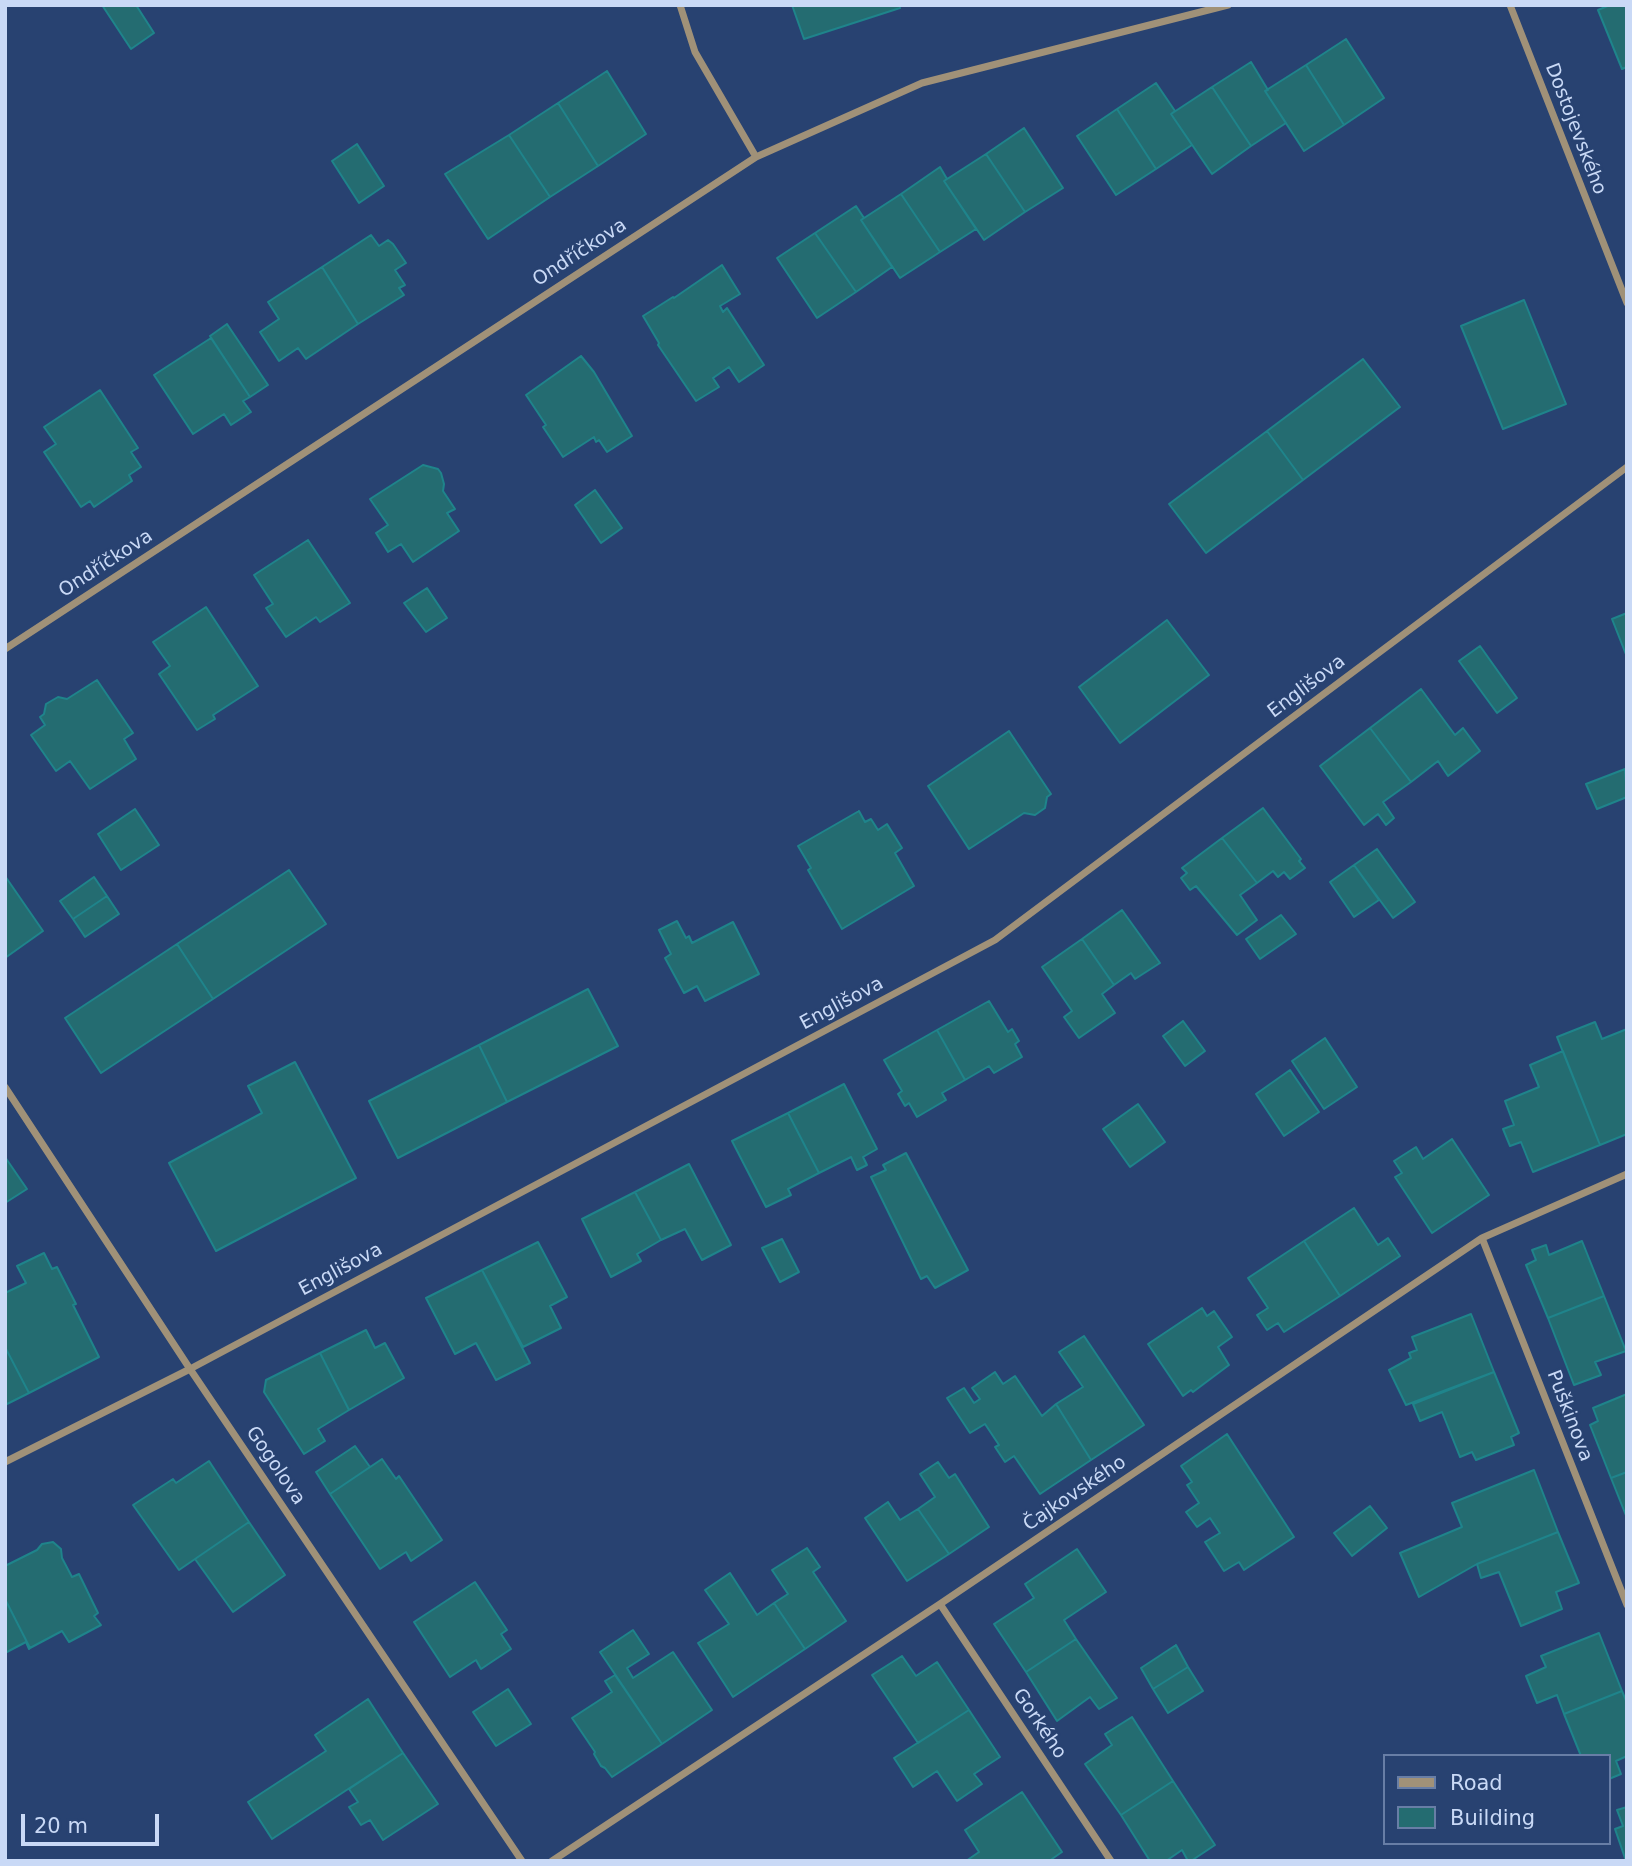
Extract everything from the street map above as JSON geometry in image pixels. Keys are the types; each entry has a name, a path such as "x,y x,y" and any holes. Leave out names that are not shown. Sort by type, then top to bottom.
{"street":[{"path":"680,5 695,52 756,157"},
{"name":"Ondříčkova","path":"5,649 756,157 922,83 1228,5"},
{"name":"Dostojevského","path":"1510,5 1627,303"},
{"name":"Englišova","path":"5,1462 190,1369 995,940 1627,467"},
{"name":"Gogolova","path":"5,1087 190,1369 522,1861"},
{"name":"Čajkovského","path":"552,1861 940,1604 1482,1238 1627,1174"},
{"name":"Puškinova","path":"1482,1238 1627,1605"},
{"name":"Gorkého","path":"940,1604 1111,1861"}],"building":[{"path":"102,5 136,5 154,33 131,49"},
{"path":"792,5 899,5 900,8 804,39"},
{"path":"1610,5 1627,5 1627,67 1622,69 1598,10"},
{"path":"1346,39 1384,98 1344,125 1306,65"},
{"path":"1251,62 1268,90 1265,91 1286,123 1251,146 1212,87"},
{"path":"1306,65 1344,125 1304,151 1265,91"},
{"path":"607,71 646,134 598,166 558,103"},
{"path":"1156,83 1175,111 1171,114 1192,145 1156,169 1117,109"},
{"path":"1212,87 1251,146 1212,174 1171,114"},
{"path":"558,103 598,166 550,197 509,135"},
{"path":"1117,109 1156,169 1116,195 1077,136"},
{"path":"1024,128 1063,188 1025,212 986,154"},
{"path":"509,135 550,197 488,239 445,174"},
{"path":"357,144 384,186 359,203 332,161"},
{"path":"986,154 1025,212 984,240 944,181"},
{"path":"940,167 947,179 944,181 976,229 940,252 901,194"},
{"path":"901,194 940,252 900,278 861,220"},
{"path":"856,206 864,218 861,220 892,267 856,292 815,233"},
{"path":"815,233 856,292 817,318 777,258"},
{"path":"371,235 379,246 388,240 393,244 406,263 395,270 405,285 399,288 404,295 358,324 322,267"},
{"path":"722,265 740,294 720,306 723,312 727,308 764,365 739,382 729,367 713,378 719,387 696,401 658,345 643,316"},
{"path":"322,267 358,324 306,359 298,348 279,361 260,332 279,319 268,302"},
{"path":"1524,300 1566,404 1503,429 1461,326"},
{"path":"227,324 268,385 250,397 210,336"},
{"path":"211,338 250,397 243,401 251,412 231,425 224,414 193,434 154,375"},
{"path":"581,356 594,372 632,436 607,452 594,437 563,457 526,395"},
{"path":"1363,359 1400,407 1303,480 1267,431"},
{"path":"100,390 138,448 131,452 141,467 129,475 132,481 94,507 90,501 81,507 44,452 56,444 44,427"},
{"path":"1267,431 1303,480 1206,553 1169,504"},
{"path":"423,465 438,469 441,473 443,491 455,509 447,513 459,531 413,562 401,544 388,552 376,533 388,525 370,499"},
{"path":"595,490 622,528 601,543 575,505"},
{"path":"308,540 350,603 320,622 316,617 286,637 266,608 273,604 254,575"},
{"path":"427,588 447,618 426,632 404,603"},
{"path":"206,607 258,686 213,715 215,719 197,730 159,674 170,666 153,642"},
{"path":"1627,613 1627,657 1612,619"},
{"path":"1167,620 1209,675 1120,743 1079,687"},
{"path":"1480,646 1517,698 1497,713 1459,661"},
{"path":"97,680 133,733 124,739 136,759 90,789 70,761 56,771 31,735 45,725 40,717 44,714 46,704 58,697 67,699"},
{"path":"1421,689 1455,735 1463,728 1480,751 1448,776 1438,761 1411,782 1370,728"},
{"path":"1370,728 1411,782 1383,802 1394,818 1386,825 1378,814 1364,825 1320,766"},
{"path":"1009,731 1051,794 1047,797 1045,808 1035,815 1024,813 969,849 928,786"},
{"path":"1625,769 1627,797 1597,809 1586,784"},
{"path":"1263,808 1305,868 1290,879 1284,872 1278,877 1273,871 1257,883 1222,838"},
{"path":"135,809 159,845 121,870 98,834"},
{"path":"859,811 865,822 871,819 878,830 887,824 902,848 895,853 914,886 842,929 808,870 811,868 798,846"},
{"path":"1222,838 1257,883 1240,895 1257,920 1237,935 1196,886 1190,890 1181,878 1187,873 1182,868"},
{"path":"1377,849 1415,902 1393,918 1354,865"},
{"path":"1354,865 1379,900 1354,917 1330,882"},
{"path":"289,870 326,924 213,999 177,944"},
{"path":"5,876 43,931 5,958"},
{"path":"94,877 107,896 73,919 60,901"},
{"path":"107,896 119,914 85,937 73,919"},
{"path":"1122,910 1160,963 1135,979 1131,973 1114,985 1082,939"},
{"path":"1281,915 1296,934 1260,959 1246,939"},
{"path":"677,921 686,938 689,936 692,943 733,922 759,974 705,1001 697,986 684,993 665,958 671,954 659,930"},
{"path":"1082,939 1114,985 1102,994 1115,1013 1079,1038 1064,1017 1072,1011 1042,967"},
{"path":"177,944 213,999 101,1073 65,1018"},
{"path":"588,989 618,1046 507,1102 479,1045"},
{"path":"989,1001 1008,1032 1012,1029 1019,1041 1015,1044 1022,1057 994,1073 989,1066 965,1080 937,1030"},
{"path":"1183,1021 1205,1051 1185,1066 1163,1036"},
{"path":"1595,1022 1602,1039 1627,1029 1627,1134 1600,1145 1557,1037"},
{"path":"937,1030 965,1080 942,1093 946,1100 917,1117 909,1103 905,1106 898,1094 902,1091 884,1060"},
{"path":"1325,1038 1357,1087 1324,1109 1292,1061"},
{"path":"479,1045 507,1102 398,1158 369,1101"},
{"path":"1563,1051 1600,1145 1533,1172 1521,1142 1510,1146 1503,1129 1514,1125 1505,1101 1539,1087 1530,1065"},
{"path":"295,1062 356,1178 216,1251 169,1163 262,1113 248,1086"},
{"path":"1290,1070 1319,1112 1284,1136 1256,1094"},
{"path":"844,1084 877,1149 863,1157 867,1165 857,1170 851,1157 819,1173 788,1113"},
{"path":"1138,1104 1165,1142 1130,1167 1103,1129"},
{"path":"788,1113 819,1173 788,1189 791,1195 766,1207 732,1141"},
{"path":"1452,1139 1489,1195 1432,1233 1395,1177 1402,1173 1394,1161 1416,1147 1423,1159"},
{"path":"906,1153 968,1270 935,1288 927,1276 921,1279 871,1177 886,1170 883,1165"},
{"path":"5,1157 27,1189 5,1203"},
{"path":"689,1164 731,1245 702,1260 685,1229 661,1240 635,1192"},
{"path":"635,1192 661,1240 637,1254 641,1261 611,1277 582,1219"},
{"path":"1354,1208 1378,1245 1388,1238 1400,1256 1340,1296 1304,1241"},
{"path":"782,1239 799,1272 780,1282 762,1248"},
{"path":"1304,1241 1340,1296 1284,1332 1278,1323 1267,1330 1257,1315 1268,1308 1248,1278"},
{"path":"1582,1241 1604,1296 1548,1318 1526,1265 1536,1260 1532,1250 1546,1245 1549,1255"},
{"path":"538,1242 567,1297 550,1306 561,1328 523,1347 482,1270"},
{"path":"44,1253 52,1269 57,1267 99,1357 29,1393 5,1347 5,1293 26,1283 17,1266"},
{"path":"482,1270 530,1363 496,1380 476,1343 455,1354 426,1298"},
{"path":"1604,1296 1626,1351 1595,1362 1601,1375 1574,1385 1548,1318"},
{"path":"1202,1308 1207,1316 1214,1311 1232,1337 1218,1347 1229,1365 1193,1392 1191,1390 1183,1396 1148,1344"},
{"path":"1471,1314 1494,1372 1406,1405 1389,1370 1411,1358 1409,1353 1417,1350 1412,1337"},
{"path":"366,1330 375,1348 385,1343 404,1378 349,1410 320,1353"},
{"path":"1084,1336 1144,1425 1091,1460 1056,1404 1083,1387 1059,1352"},
{"path":"5,1347 29,1393 5,1405"},
{"path":"320,1353 349,1410 318,1429 325,1441 304,1454 264,1392 266,1380"},
{"path":"995,1372 1003,1384 1015,1376 1042,1416 1056,1404 1091,1460 1040,1494 1014,1456 1005,1462 995,1447 999,1445 985,1424 970,1433 947,1398 964,1388 974,1403 980,1399 972,1388"},
{"path":"1494,1372 1519,1433 1511,1437 1514,1445 1476,1460 1472,1452 1460,1457 1442,1412 1420,1421 1413,1404"},
{"path":"1627,1394 1627,1472 1611,1478 1590,1425 1598,1421 1593,1408"},
{"path":"1227,1434 1294,1537 1244,1570 1239,1562 1224,1571 1205,1542 1220,1533 1210,1518 1197,1527 1186,1512 1199,1503 1187,1485 1192,1482 1181,1466"},
{"path":"355,1446 370,1467 330,1494 316,1472"},
{"path":"382,1459 396,1479 399,1476 442,1540 411,1561 406,1552 380,1569 330,1494"},
{"path":"209,1461 249,1522 179,1570 133,1505 173,1479 176,1483"},
{"path":"938,1462 949,1478 955,1474 989,1527 949,1554 918,1509 935,1497 920,1474"},
{"path":"1534,1470 1558,1532 1477,1564 1419,1597 1400,1553 1462,1527 1452,1503"},
{"path":"1627,1472 1627,1518 1611,1478"},
{"path":"888,1502 900,1520 918,1509 949,1554 907,1581 865,1518"},
{"path":"1370,1506 1387,1528 1352,1556 1334,1533"},
{"path":"249,1522 285,1575 233,1612 195,1559"},
{"path":"1558,1532 1579,1583 1556,1592 1562,1609 1521,1626 1499,1572 1481,1578 1477,1564"},
{"path":"53,1542 61,1549 62,1558 72,1577 79,1574 98,1613 94,1616 101,1625 69,1642 62,1631 30,1648 5,1599 5,1566 37,1550 42,1544"},
{"path":"807,1548 820,1567 813,1572 846,1621 805,1649 774,1603 788,1594 772,1570"},
{"path":"1077,1549 1106,1592 1064,1620 1076,1639 1026,1672 994,1624 1034,1598 1025,1584"},
{"path":"730,1573 757,1615 774,1603 805,1649 733,1697 698,1643 729,1624 705,1590"},
{"path":"475,1582 507,1630 501,1634 511,1649 481,1669 476,1660 450,1677 414,1622"},
{"path":"5,1599 30,1648 29,1649 26,1642 5,1653"},
{"path":"633,1630 649,1654 627,1668 633,1678 673,1652 712,1710 662,1744 600,1652"},
{"path":"1599,1633 1622,1691 1564,1714 1557,1695 1537,1703 1526,1676 1546,1667 1541,1656"},
{"path":"1076,1639 1117,1698 1099,1709 1090,1697 1057,1721 1026,1672"},
{"path":"1176,1645 1188,1667 1153,1689 1141,1668"},
{"path":"902,1656 916,1676 937,1662 969,1710 918,1743 872,1675"},
{"path":"1188,1667 1203,1691 1168,1713 1153,1689"},
{"path":"615,1675 662,1744 612,1777 601,1766 595,1752 572,1718 612,1692 605,1681"},
{"path":"508,1689 531,1724 496,1746 473,1712"},
{"path":"1622,1691 1627,1703 1627,1756 1616,1761 1621,1774 1611,1778 1611,1754 1580,1754 1564,1714"},
{"path":"368,1699 403,1753 272,1839 248,1802 326,1751 315,1735"},
{"path":"969,1710 1000,1757 974,1774 982,1784 957,1801 937,1771 913,1787 894,1758"},
{"path":"1132,1717 1173,1781 1121,1815 1085,1764 1112,1745 1105,1734"},
{"path":"403,1753 438,1804 383,1840 370,1820 361,1825 349,1807 358,1802 349,1789"},
{"path":"1173,1781 1215,1845 1191,1861 1188,1861 1182,1850 1166,1861 1150,1861 1121,1815"},
{"path":"1022,1792 1062,1852 1049,1861 966,1861 979,1852 965,1830"},
{"path":"1627,1807 1626,1861 1615,1829 1623,1826 1617,1810"}]}
